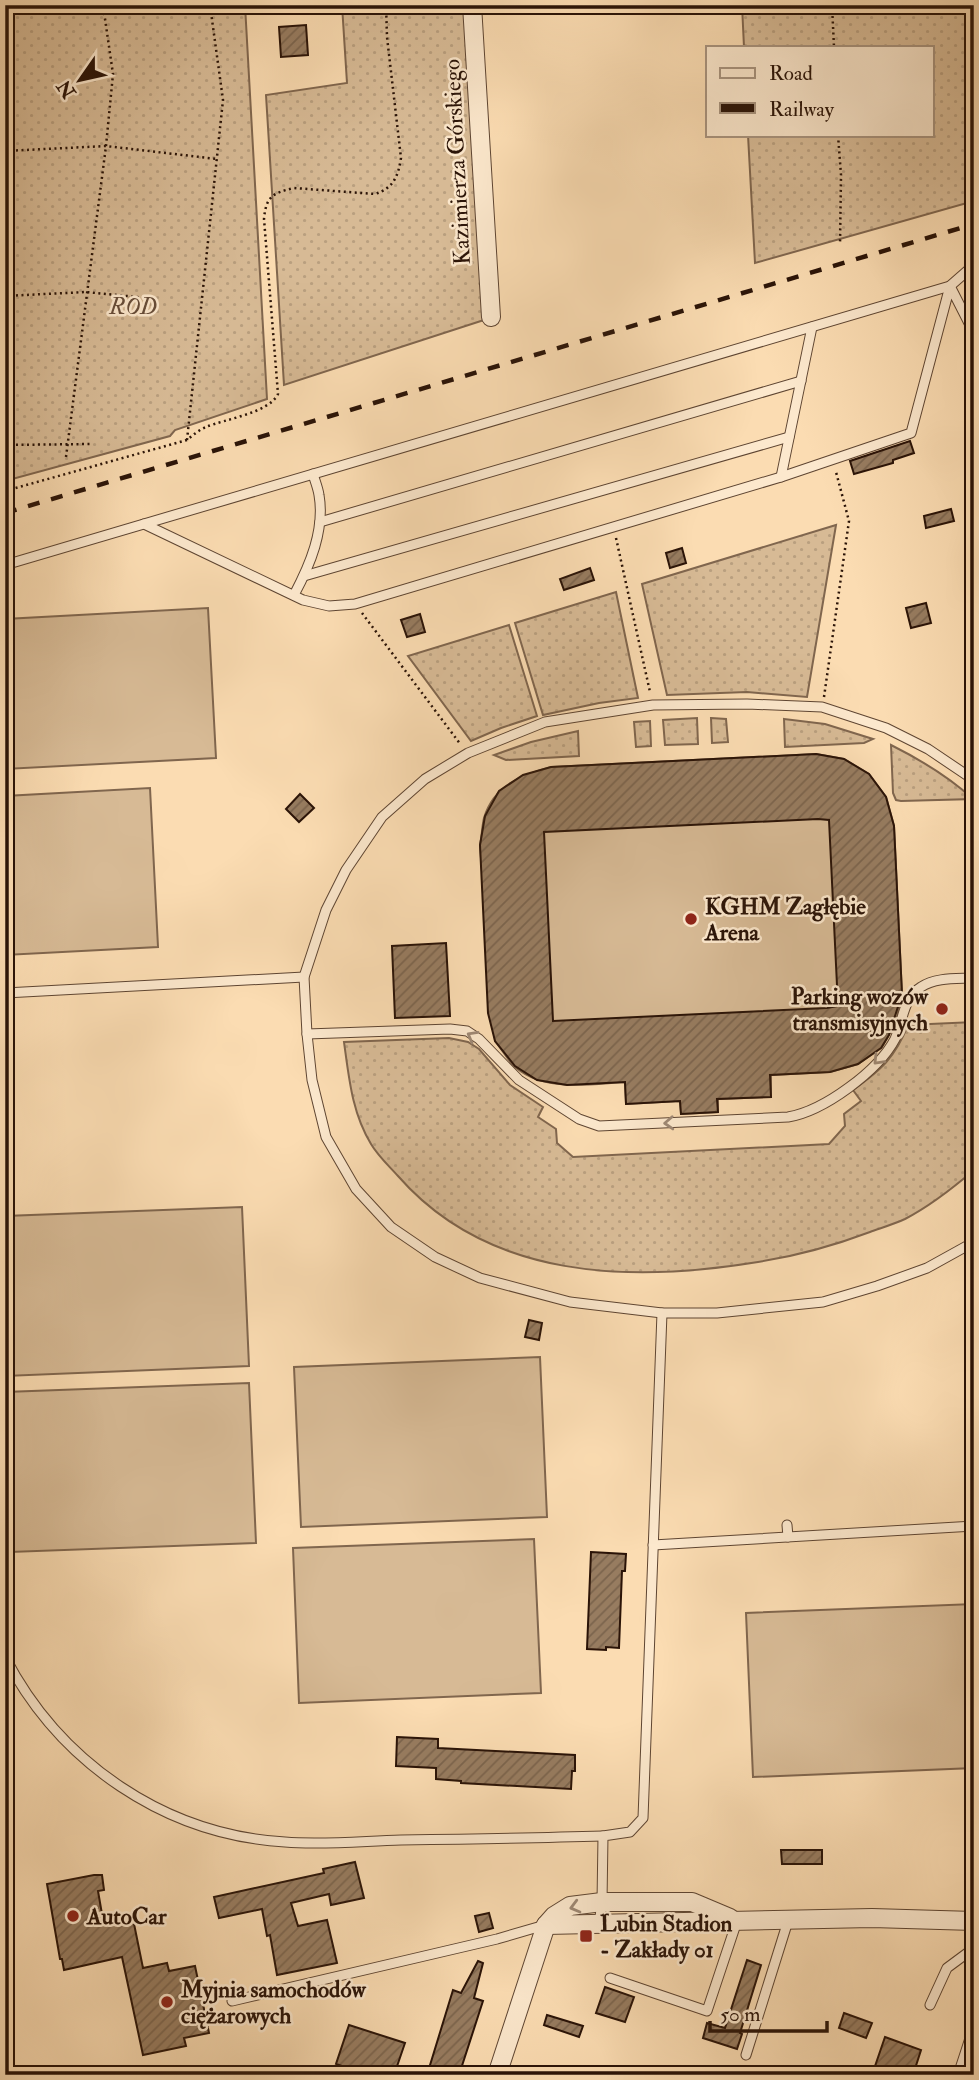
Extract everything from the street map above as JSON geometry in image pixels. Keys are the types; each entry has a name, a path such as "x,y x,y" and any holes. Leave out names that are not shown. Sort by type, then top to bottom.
{"street":[{"name":"Kazimierza Górskiego","path":"472,5 491,317"},
{"path":"497,2075 546,1925 570,1906 602,1902 692,1902 737,1921"},
{"path":"546,1925 872,1918 974,1921"}],"lane":[{"path":"5,565 950,286 974,265"},
{"path":"950,286 974,333"},
{"path":"144,524 303,600 329,606 355,604 614,528 781,477 911,433 950,286"},
{"path":"781,477 812,327"},
{"path":"320,522 801,382"},
{"path":"304,576 789,437"},
{"path":"294,595 313,552 320,522 319,496 313,474"},
{"path":"974,780 928,749 886,727 822,707 747,704 653,705 545,722 468,753 425,779 382,817 346,870 326,910 304,977 312,1080 326,1138 356,1189 391,1227 435,1257 480,1279 570,1302 663,1313 717,1313 823,1302 927,1268 974,1242"},
{"path":"5,993 304,977"},
{"path":"307,1034 450,1029 467,1031 479,1039 519,1080 579,1119 599,1126 788,1117 801,1115 820,1106 877,1062 894,1040 909,998 920,987 935,980 974,978"},
{"path":"5,1657 39,1711 93,1768 139,1799 188,1822 222,1833 285,1842 603,1836 630,1832 643,1818 663,1313"},
{"path":"787,1525 788,1537"},
{"path":"653,1545 974,1526"},
{"path":"599,1924 603,1836"},
{"path":"746,2055 788,1920"},
{"path":"610,1978 706,2011 737,1921"},
{"path":"232,2001 546,1925"},
{"path":"930,2005 947,1968 974,1948"},
{"path":"958,2075 974,2026"}],"path":[{"path":"66,457 113,74 103,5"},
{"path":"187,440 223,100 210,5"},
{"path":"333,5 334,12"},
{"path":"5,491 187,440 203,428 271,404 278,394 264,219 266,203 273,195 295,188 374,194 393,184 399,174 401,158 387,37 386,5"},
{"path":"832,5 834,46"},
{"path":"838,136 841,175 840,244"},
{"path":"5,151 106,146 217,159"},
{"path":"5,296 86,292 147,298"},
{"path":"5,445 91,444"},
{"path":"822,707 849,521 833,460"},
{"path":"614,528 653,705"},
{"path":"355,604 468,753"}],"green space":[{"name":"ROD","path":"5,5 245,5 267,399 175,430 170,436 5,481"},
{"path":"342,5 465,5 484,320 284,385 266,95 347,83"},
{"path":"742,5 974,5 974,201 755,263 748,136 934,136 934,46 744,46"},
{"path":"836,525 807,697 747,692 667,695 642,584"},
{"path":"616,592 638,698 543,715 515,623"},
{"path":"208,608 216,758 5,769 5,619"},
{"path":"509,625 537,716 471,741 408,656"},
{"path":"697,718 698,744 665,745 663,720"},
{"path":"711,718 726,719 728,742 712,743"},
{"path":"784,719 825,724 873,739 864,743 785,747"},
{"path":"650,721 651,746 636,747 634,722"},
{"path":"578,731 579,756 506,760 494,755 531,742"},
{"path":"891,745 934,769 973,799 896,800 893,793"},
{"name":"KGHM Zagłębie Arena","path":"816,754 844,759 869,774 886,797 894,826 902,994 896,1022 882,1047 858,1064 830,1072 771,1075 771,1097 718,1099 718,1112 681,1114 680,1101 626,1104 625,1082 581,1085 551,1083 524,1073 512,1064 495,1041 480,845 484,818 502,789 520,778 551,767"},
{"path":"150,788 158,947 5,955 5,796"},
{"path":"974,1022 974,1170 958,1183 905,1219 828,1246 758,1262 661,1272 565,1266 518,1254 475,1236 434,1210 384,1161 365,1132 352,1095 344,1042 449,1038 468,1042 479,1049 510,1085 543,1107 538,1117 556,1129 557,1143 573,1157 829,1144 845,1126 844,1114 861,1101 853,1090 886,1062 898,1046 908,1025"},
{"path":"242,1207 249,1366 5,1376 5,1216"},
{"path":"540,1357 547,1517 301,1527 294,1367"},
{"path":"249,1383 256,1543 10,1552 5,1392"},
{"path":"534,1539 541,1693 299,1703 293,1548"},
{"path":"974,1604 974,1768 753,1777 746,1613"}],"building":[{"path":"306,25 308,55 281,57 279,27"},
{"path":"910,441 914,453 893,460 893,463 854,474 850,461"},
{"path":"951,509 954,521 926,528 924,516"},
{"path":"682,548 686,563 670,568 666,553"},
{"path":"590,568 594,580 564,590 560,579"},
{"path":"926,603 931,623 911,628 906,608"},
{"path":"420,614 425,632 407,637 401,620"},
{"path":"816,754 844,759 869,774 886,797 894,826 902,994 889,1035 881,1048 858,1064 830,1072 770,1075 771,1097 717,1099 718,1112 681,1114 680,1101 626,1104 625,1082 567,1085 537,1080 515,1066 495,1041 488,1013 480,845 485,816 499,791 523,775 551,767","holes":["829,820 838,1006 553,1021 544,832"]},
{"path":"300,794 314,808 299,822 286,809"},
{"path":"446,943 450,1016 395,1018 392,946"},
{"path":"529,1320 542,1323 539,1340 525,1337"},
{"path":"591,1552 626,1554 625,1571 622,1571 619,1648 587,1649"},
{"path":"397,1737 438,1739 438,1748 575,1755 571,1789 461,1783 436,1779 436,1768 396,1766"},
{"path":"781,1850 822,1850 822,1864 782,1864"},
{"path":"355,1862 364,1898 331,1905 329,1894 291,1903 298,1926 327,1920 337,1963 277,1975 262,1909 219,1918 214,1897 324,1873 323,1869"},
{"path":"102,1875 104,1890 98,1891 103,1920 132,1914 143,1968 167,1963 169,1971 195,1966 209,2033 184,2038 186,2046 143,2055 122,1957 64,1970 47,1884"},
{"path":"489,1913 493,1928 479,1932 475,1916"},
{"path":"747,1960 761,1965 737,2049 703,2038 707,2023 725,2028"},
{"path":"478,1961 483,1963 474,1998 483,2001 459,2075 427,2075 453,1990 461,1993"},
{"path":"605,1987 634,1997 625,2022 596,2013"},
{"path":"844,2013 872,2023 866,2038 839,2028"},
{"path":"547,2015 583,2026 579,2037 544,2025"},
{"path":"349,2025 405,2043 394,2075 368,2075 336,2064"},
{"path":"885,2037 921,2050 913,2075 872,2075"}],"railway":[{"path":"5,513 974,224"}],"place":[{"name":"KGHM Zagłębie Arena","path":"691,919"},
{"name":"Parking wozów transmisyjnych","path":"942,1009"},
{"name":"AutoCar","path":"73,1916"},
{"name":"Lubin Stadion - Zakłady 01","path":"586,1936"},
{"name":"Myjnia samochodów ciężarowych","path":"167,2002"}]}
